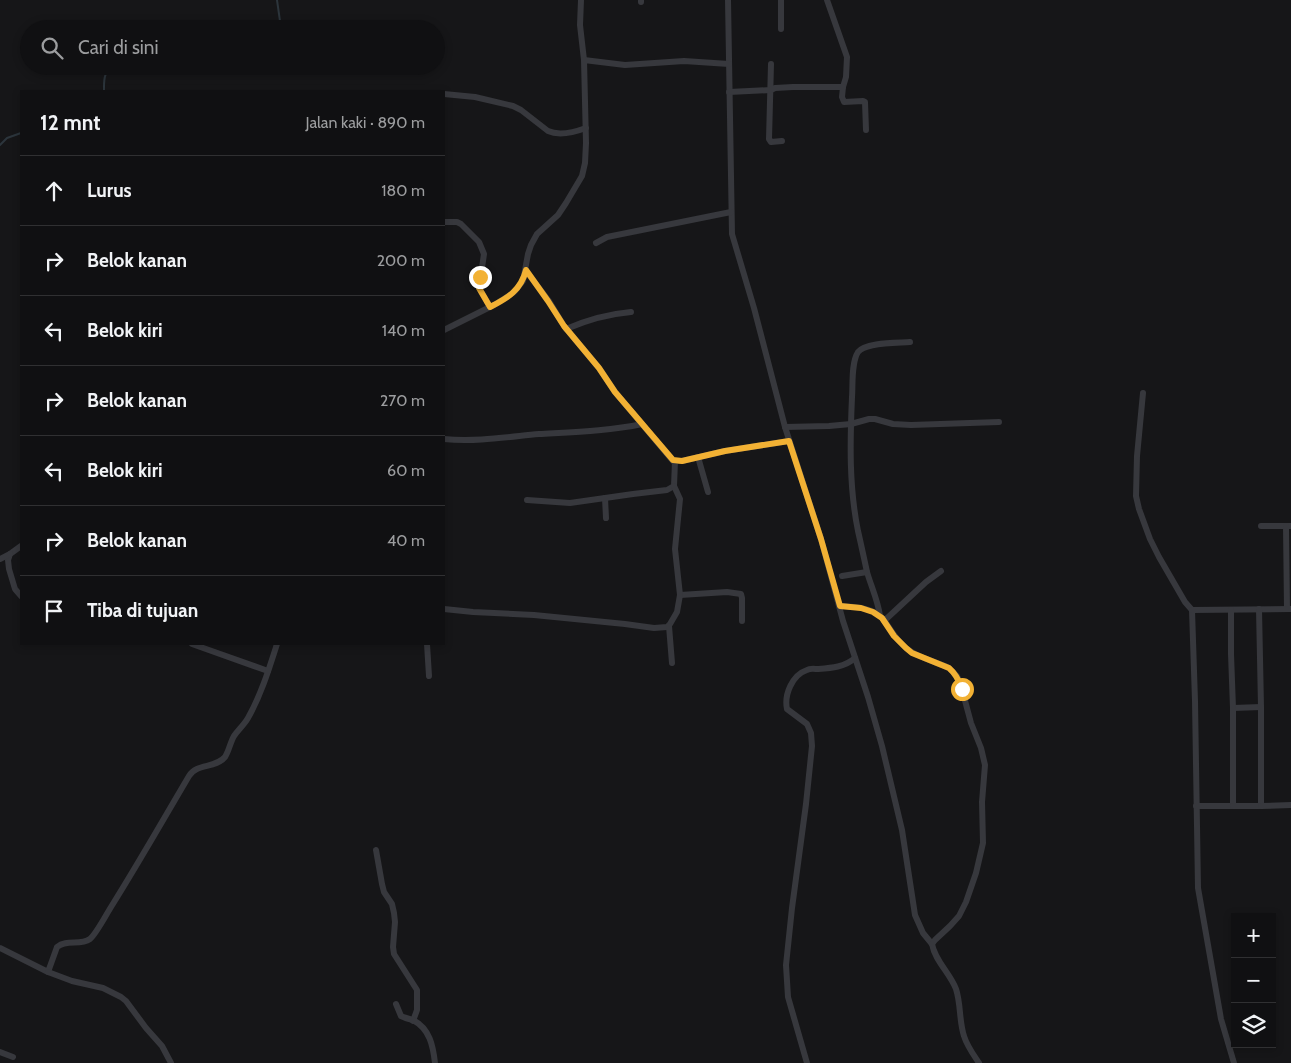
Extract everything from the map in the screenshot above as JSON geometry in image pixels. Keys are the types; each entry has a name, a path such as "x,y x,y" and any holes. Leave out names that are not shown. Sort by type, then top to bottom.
{"street":[{"path":"445,330 490,307 515,291 523,281 528,254 537,234 558,215 582,176 586,162 586,128 584,60 580,25 581,0"},
{"path":"728,0 733,236 789,441 821,539 882,746 903,838 915,915 923,933 932,944 935,954 956,988 964,1035 969,1048 979,1063"},
{"path":"782,0 782,29"},
{"path":"827,0 847,57 842,97 844,102 865,102 866,130"},
{"path":"584,60 625,65 684,61 729,64"},
{"path":"771,64 769,139 771,142 782,141"},
{"path":"730,92 793,87 843,87"},
{"path":"445,94 513,106 552,133 586,128"},
{"path":"596,243 607,237 731,212"},
{"path":"445,222 461,224 479,242 484,254 479,288 490,307"},
{"path":"526,270 566,329 599,368 615,392 675,462 725,451 789,441"},
{"path":"566,329 598,317 631,312"},
{"path":"910,342 876,345 864,348 859,352 854,366 851,478 867,572 882,618 894,636 912,653 949,668 957,676 985,765 982,802 983,843 976,873 959,916 932,944"},
{"path":"1143,393 1137,456 1136,496 1150,539 1159,558 1192,610 1198,888 1221,1019 1234,1063"},
{"path":"785,427 851,424 869,419 893,424 911,425 999,422"},
{"path":"445,439 478,440 617,428 642,424"},
{"path":"698,457 708,492"},
{"path":"672,663 669,626 677,612 680,595 675,549 680,503 679,494 674,486 675,462"},
{"path":"527,500 570,503 667,490 674,486"},
{"path":"605,498 606,518"},
{"path":"1192,610 1289,609 1289,526 1261,526"},
{"path":"0,559 20,547"},
{"path":"10,554 8,560 9,569 20,595"},
{"path":"882,618 941,571"},
{"path":"842,576 867,572"},
{"path":"680,595 727,592 740,594 742,598 742,621"},
{"path":"840,606 868,610 882,618"},
{"path":"445,609 657,628 669,626"},
{"path":"1259,609 1261,806"},
{"path":"1232,610 1233,806"},
{"path":"195,645 268,671"},
{"path":"48,972 57,947 64,943 80,943 89,939 96,930 190,774 197,768 218,763 225,757 232,739 247,720 259,696 277,645"},
{"path":"427,645 429,676"},
{"path":"807,1063 788,997 786,965 812,746 811,733 807,724 787,709 787,695 794,679 806,670 834,668 846,664 855,658"},
{"path":"1233,708 1261,707"},
{"path":"1196,806 1291,806"},
{"path":"376,850 384,892 392,904 394,913 394,954 417,990 417,1010 413,1021"},
{"path":"1,950 48,972 72,981 103,988 122,997 162,1046 171,1063"},
{"path":"396,1004 401,1016 422,1026 429,1035 433,1046 435,1063"},
{"path":"0,1052 13,1058"}],"waterway":[{"path":"277,0 280,20"},
{"path":"104,90 106,75"},
{"path":"0,145 7,138 20,133"}],"route":[{"path":"480,277 479,288 490,307 515,291 523,281 526,270 564,326 599,368 615,392 675,462 725,451 789,441 821,539 840,606 868,610 879,615 894,636 912,653 949,668 957,676 962,689"}]}
